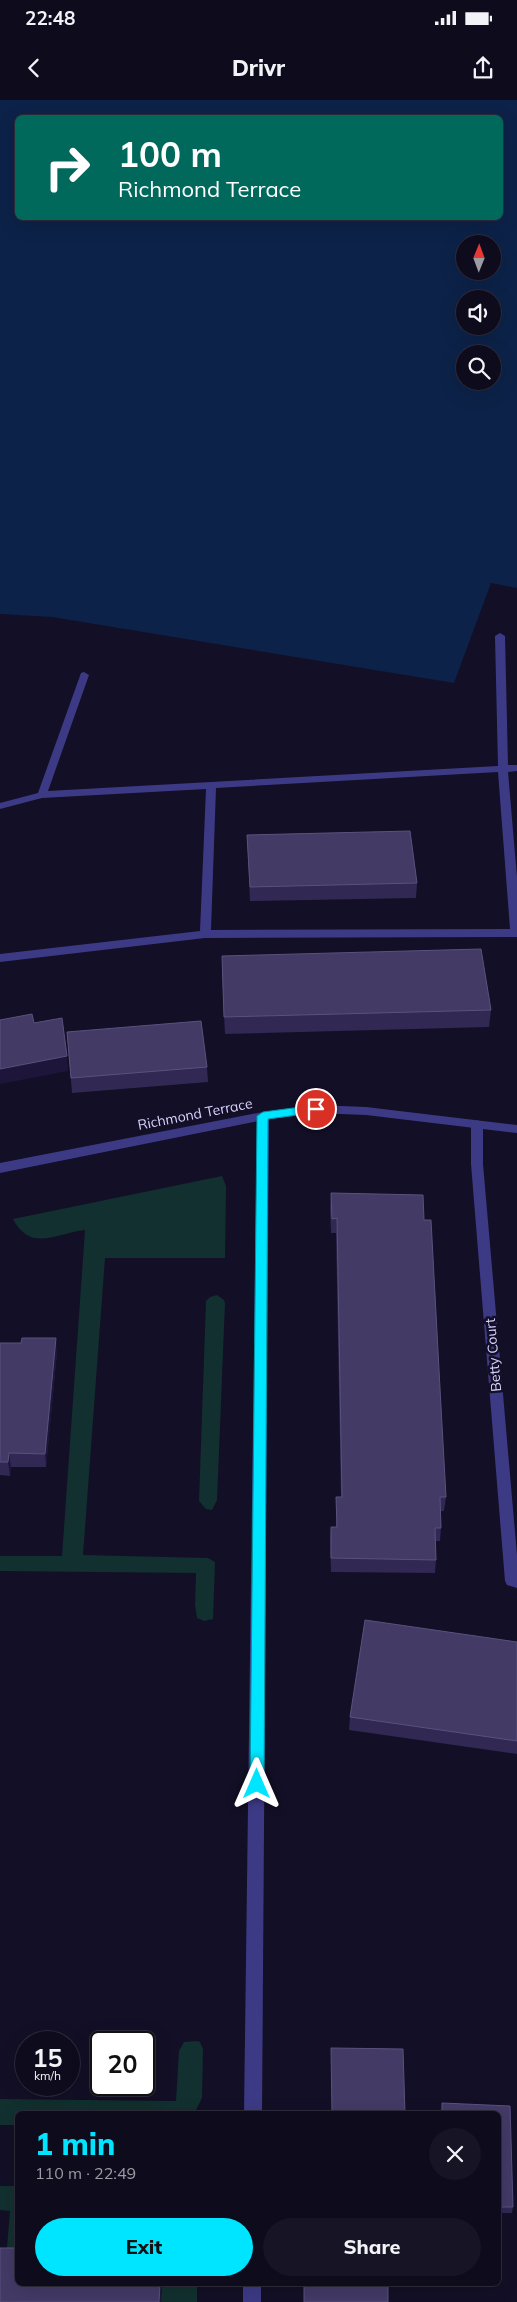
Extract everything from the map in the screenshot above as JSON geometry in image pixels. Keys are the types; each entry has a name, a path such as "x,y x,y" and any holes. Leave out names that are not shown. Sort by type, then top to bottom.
{"street":[{"path":"0,958 205,934 516,932 503,770 500,636"},
{"path":"42,795 84,675"},
{"path":"0,806 42,795 517,768"},
{"path":"205,934 211,786"},
{"name":"Richmond Terrace","path":"0,1168 263,1116 316,1109 341,1109 517,1129"},
{"path":"254,2111 263,1116"},
{"name":"Betty Court","path":"477,1124 477,1164 511,1572 512,1581 517,1582"},
{"path":"252,2286 252,2302"}],"green space":[{"path":"222,1176 226,1186 225,1258 105,1258 83,1555 208,1558 215,1562 213,1619 204,1621 197,1618 195,1605 196,1573 0,1571 0,1556 62,1556 85,1230 54,1237 36,1238 20,1229 13,1219"},
{"path":"217,1295 225,1303 217,1500 212,1510 206,1509 199,1501 206,1301 210,1297"},
{"path":"184,2042 200,2042 203,2049 202,2098 196,2111 15,2111 15,2125 0,2125 0,2099 176,2101 179,2051"},
{"path":"0,2186 15,2186 15,2260 6,2260 10,2211 0,2210"},
{"path":"162,2286 197,2286 197,2302 161,2302"}],"water":[{"path":"0,100 517,100 517,588 491,583 454,683 52,617 0,614"}],"building":[{"path":"410,831 417,883 250,887 247,835"},
{"path":"481,949 491,1010 224,1017 222,956"},
{"path":"32,1014 34,1023 62,1018 67,1056 0,1069 0,1020"},
{"path":"201,1021 207,1067 71,1078 67,1032"},
{"path":"331,1193 423,1195 424,1220 431,1220 446,1497 440,1497 441,1528 435,1528 436,1560 331,1558 331,1527 337,1527 336,1497 342,1497 337,1218 332,1219"},
{"path":"22,1338 56,1338 45,1454 9,1453 8,1462 0,1462 0,1343 21,1343"},
{"path":"365,1620 517,1642 517,1741 350,1717"},
{"path":"331,2048 403,2049 405,2111 332,2111"},
{"path":"442,2103 510,2106 513,2207 501,2207 501,2111 442,2111"},
{"path":"0,2248 15,2248 15,2286 160,2286 159,2302 0,2302"},
{"path":"304,2286 388,2286 388,2302 304,2302"}],"route":[{"path":"257,1784 263,1116 316,1109"}]}
